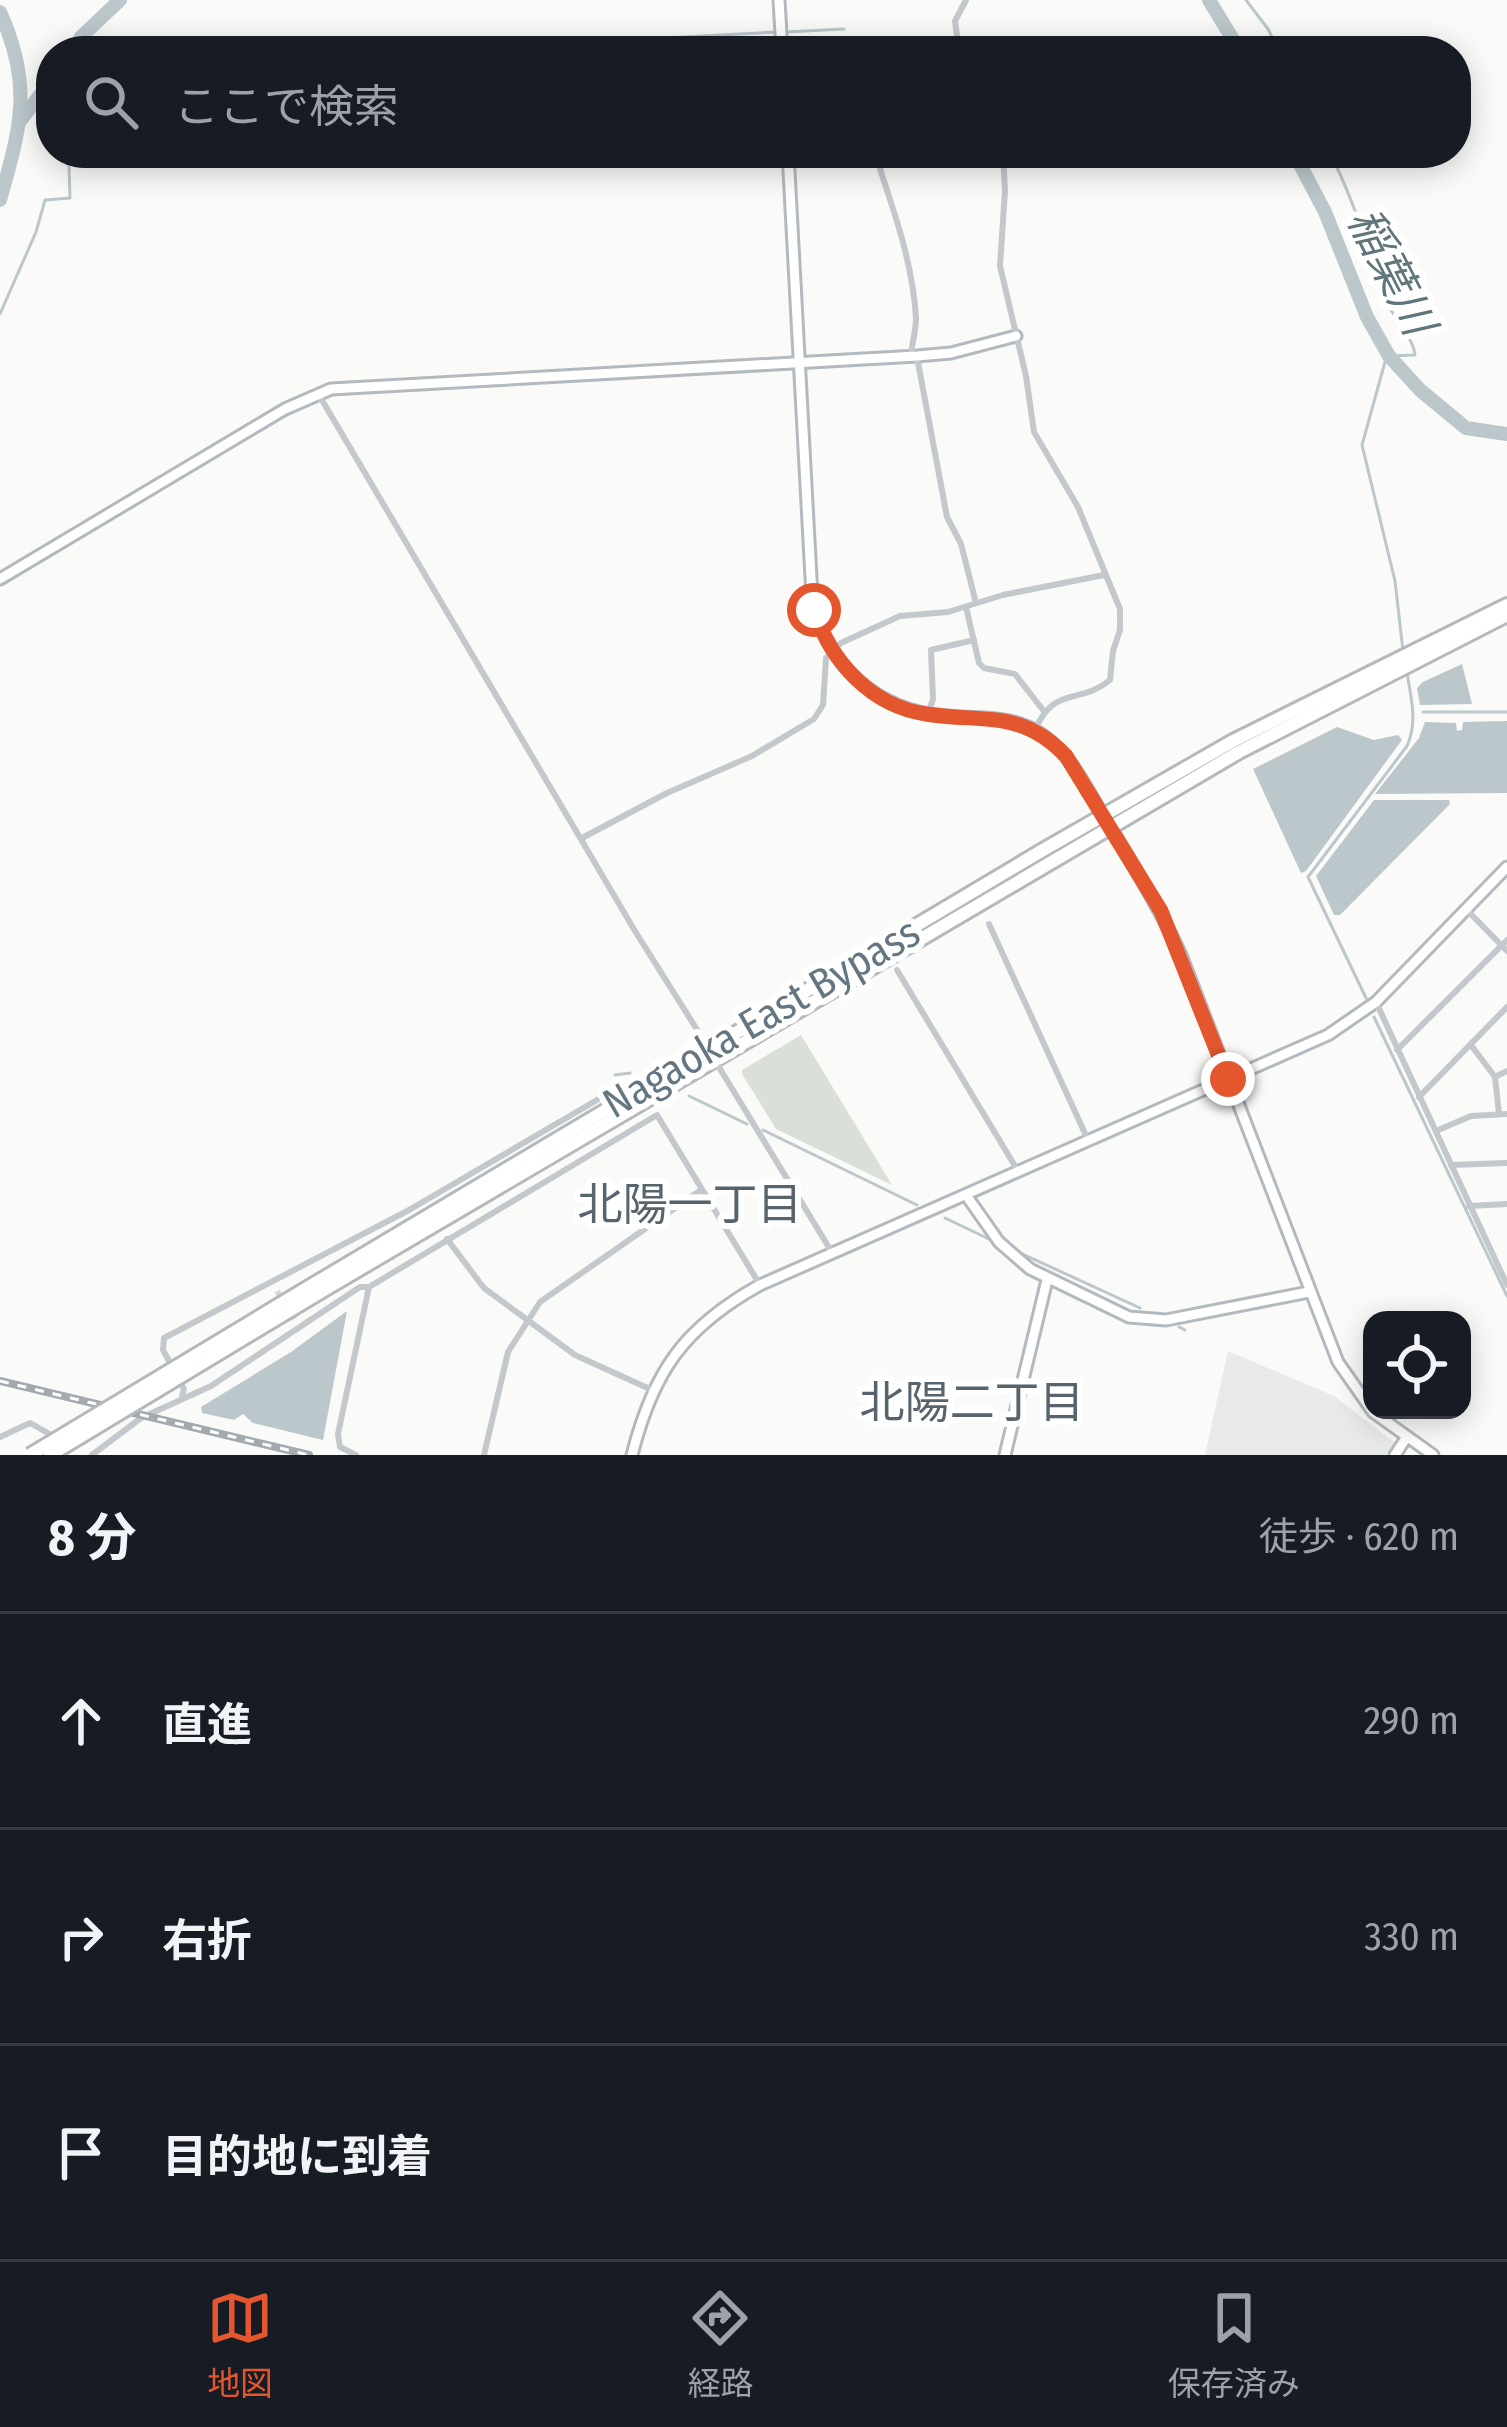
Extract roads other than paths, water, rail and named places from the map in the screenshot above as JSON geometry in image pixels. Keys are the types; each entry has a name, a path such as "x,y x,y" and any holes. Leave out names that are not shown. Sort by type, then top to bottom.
{"highway":[{"name":"Nagaoka East Bypass","path":"1414,654 1507,604"},
{"name":"Nagaoka East Bypass","path":"30,1455 1106,821 1233,741 1398,661 1507,615"},
{"name":"Nagaoka East Bypass","path":"50,1455 318,1287"}],"street":[{"path":"779,0 781,36"},
{"path":"957,36 955,21 966,0"},
{"path":"789,168 812,596 820,628 832,651 869,690 896,705 928,715 997,718 1035,730 1066,756 1161,911 1181,955 1346,1377 1373,1412 1433,1455"},
{"path":"881,168 911,281 914,356 939,457 947,517 961,544 976,603"},
{"path":"1004,168 1000,266 1034,432 1078,507 1121,616 1110,680 1043,710 1035,730"},
{"path":"0,579 318,393 353,386 914,356 951,353 1016,337"},
{"path":"318,393 701,1036"},
{"path":"582,838 667,793 752,756 814,718 823,705 824,665 832,651 900,616 966,607 1104,575"},
{"path":"966,607 984,668 1015,674 1043,710"},
{"path":"928,715 933,699 931,650 974,640"},
{"path":"632,1455 652,1390 672,1356 698,1328 760,1285 1328,1035 1376,1002 1507,867"},
{"path":"1397,1051 1505,946 1466,909"},
{"path":"989,924 1088,1140"},
{"path":"897,970 1018,1171"},
{"path":"1376,1002 1507,1285"},
{"path":"1418,1097 1506,1010"},
{"path":"1435,1132 1471,1116 1503,1114 1495,1077 1471,1045"},
{"path":"717,1064 833,1254"},
{"path":"1495,1077 1507,1071"},
{"path":"182,1398 184,1390 163,1350 164,1338 409,1210 597,1100"},
{"path":"92,1455 141,1418 211,1386 297,1323 360,1287 369,1287 657,1115 760,1285"},
{"path":"1450,1165 1507,1163"},
{"path":"484,1455 508,1352 527,1320 556,1287 701,1190"},
{"path":"966,1195 999,1242 1047,1280 1113,1311 1147,1319 1184,1317 1309,1292"},
{"path":"1469,1206 1507,1204"},
{"path":"448,1240 476,1281 527,1320 575,1355 652,1390"},
{"path":"1491,1251 1503,1249"},
{"path":"1005,1455 1047,1280"},
{"path":"271,1281 277,1291"},
{"path":"356,1455 340,1447 338,1434 369,1287"},
{"path":"0,1437 30,1423 48,1433"},
{"path":"1395,1455 1406,1438"}],"waterway":[{"name":"稲葉川","path":"82,36 120,0"},
{"name":"稲葉川","path":"1209,0 1231,36"},
{"path":"1246,0 1272,36"},
{"path":"0,12 20,84 18,127 0,200"},
{"path":"786,32 844,29"},
{"path":"702,36 777,32"},
{"name":"稲葉川","path":"20,121 36,100"},
{"path":"0,314 45,200 70,198 69,168"},
{"name":"稲葉川","path":"1302,168 1389,356 1420,390 1466,428 1507,434"},
{"path":"1336,168 1389,305 1415,355 1389,356 1385,362 1362,445 1395,581 1403,651"},
{"path":"1366,998 1308,877 1407,746 1413,719 1407,673"},
{"path":"1423,712 1507,712"},
{"path":"1374,1017 1507,1296"},
{"path":"615,1075 630,1073"},
{"path":"689,1096 747,1124"},
{"path":"763,1130 917,1205"},
{"path":"945,1218 991,1240"},
{"path":"1016,1251 1140,1308"},
{"path":"1179,1327 1185,1330"}],"tunnel":[{"path":"277,1291 295,1320"}],"railway":[{"path":"0,1381 309,1455"}],"district":[{"name":"北陽一丁目","path":"690,1204"},
{"name":"北陽二丁目","path":"972,1402"}]}
